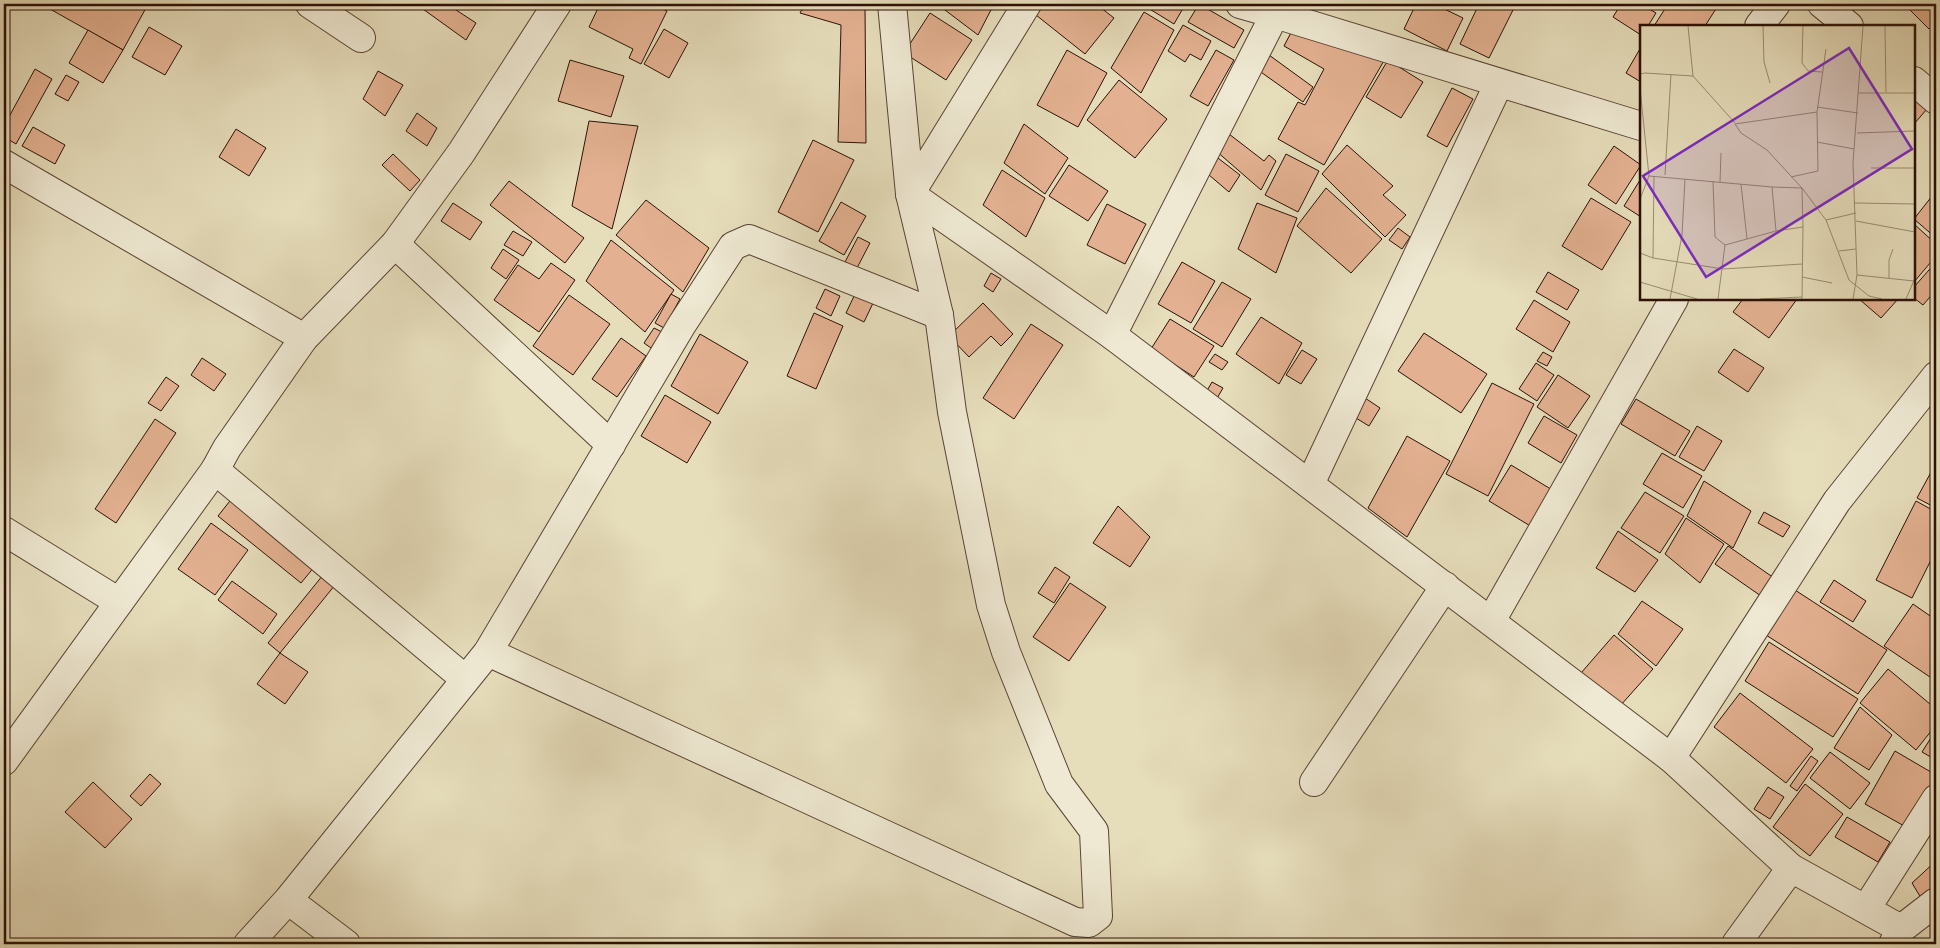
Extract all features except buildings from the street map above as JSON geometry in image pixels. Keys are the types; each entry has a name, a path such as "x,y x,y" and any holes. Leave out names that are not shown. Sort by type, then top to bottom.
{"street":[{"path":"310,4 361,38"},
{"path":"4,761 215,470 228,448 304,338 395,244 461,154 557,4"},
{"path":"488,652 1075,922 1089,934 1098,916 1094,831 1059,784 1006,652 991,605 952,412 939,315 910,194 892,4"},
{"path":"910,194 1027,4"},
{"path":"1240,4 1640,126"},
{"path":"1760,25 1776,4"},
{"path":"1822,4 1848,25"},
{"path":"1112,335 1275,14"},
{"path":"1915,82 1936,100"},
{"path":"1310,484 1499,83"},
{"path":"4,164 304,338"},
{"path":"910,194 1112,335 1446,586 1671,758 1792,868 1866,910 1897,937 1936,902"},
{"path":"248,944 288,900 488,652 681,326 733,246 749,239 939,315"},
{"path":"395,244 611,445"},
{"path":"1491,621 1673,300"},
{"path":"1671,758 1837,501 1936,376"},
{"path":"215,470 465,679"},
{"path":"4,531 119,602"},
{"path":"1314,782 1446,586"},
{"path":"1866,910 1936,799"},
{"path":"1736,944 1792,868"},
{"path":"288,900 346,944"}]}
